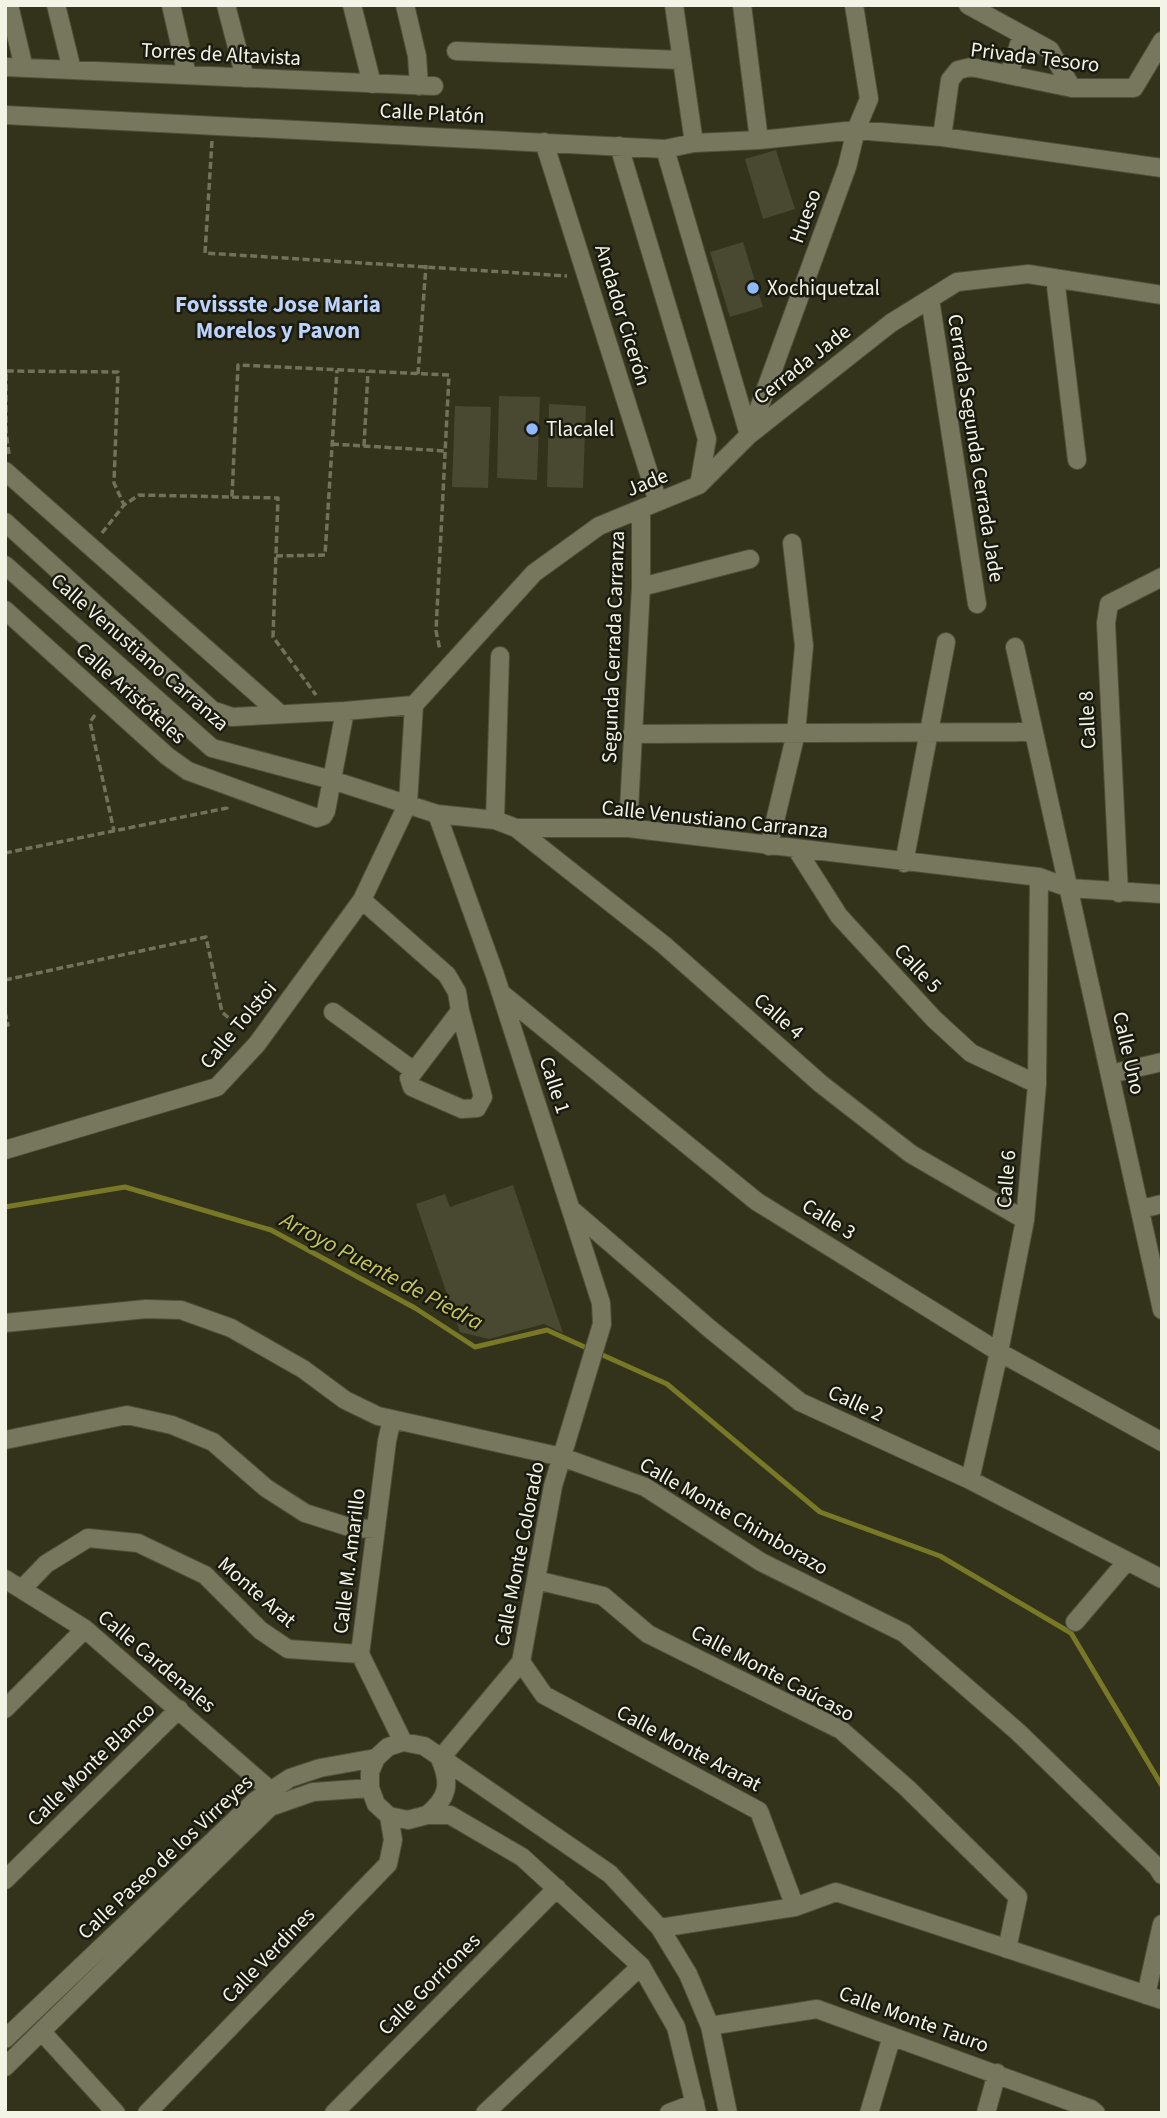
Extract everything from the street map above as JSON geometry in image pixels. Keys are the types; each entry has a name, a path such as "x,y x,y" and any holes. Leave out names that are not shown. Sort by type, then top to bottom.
{"street":[{"path":"9,5 24,68"},
{"path":"55,5 72,70"},
{"path":"171,5 187,75"},
{"path":"226,5 245,78"},
{"path":"352,5 372,84"},
{"name":"Torres de Altavista","path":"5,67 426,86 405,5"},
{"path":"674,5 694,143"},
{"path":"742,5 759,140"},
{"name":"Hueso","path":"749,435 847,167 856,130 869,99 854,5"},
{"path":"968,5 1050,50 1072,88"},
{"path":"1009,75 1022,35"},
{"name":"Privada Tesoro","path":"942,137 950,80 958,70 971,67 1072,88 1134,88 1162,41"},
{"path":"456,51 680,60"},
{"name":"Calle Platón","path":"5,115 665,149 694,143 759,140 856,130"},
{"path":"856,130 942,137 1162,168"},
{"name":"Andador Cicerón","path":"544,142 587,277 649,506"},
{"path":"619,146 707,439 699,485"},
{"path":"665,149 749,435"},
{"name":"Cerrada Jade","path":"749,435 891,323 957,282 1028,274 1162,295"},
{"path":"1055,278 1077,460"},
{"name":"Cerrada Segunda Cerrada Jade","path":"930,299 977,604"},
{"name":"Jade","path":"414,705 534,573 599,526 699,485 749,435"},
{"path":"7,465 90,547 279,713"},
{"name":"Segunda Cerrada Carranza","path":"628,828 640,587 649,506"},
{"name":"Calle Venustiano Carranza","path":"5,522 212,710 232,717 414,705"},
{"path":"769,846 796,733 804,646 792,543"},
{"path":"640,587 750,559"},
{"name":"Calle Venustiano Carranza","path":"5,565 212,748 332,780 437,814 495,820 516,828 628,828 1038,877 1069,888 1162,894"},
{"name":"Calle 8","path":"1119,893 1106,623 1109,604 1162,577"},
{"name":"Calle Aristóteles","path":"5,610 167,756 188,771 317,818 323,816 326,811 332,780"},
{"path":"904,863 946,642"},
{"name":"Calle Uno","path":"1015,648 1162,1310"},
{"path":"495,820 500,656"},
{"path":"408,803 414,705"},
{"path":"332,780 336,711"},
{"path":"632,734 1034,732"},
{"name":"Calle Tolstoi","path":"5,1150 217,1087 257,1044 362,900 408,803"},
{"name":"Calle 1","path":"437,814 501,993 601,1303 602,1324 588,1374"},
{"name":"Calle 4","path":"516,828 664,945 821,1084 911,1154 1025,1220"},
{"name":"Calle 5","path":"797,849 839,916 934,1018 971,1053 1037,1084"},
{"name":"Calle 6","path":"970,1480 1025,1220 1037,1084 1038,877"},
{"path":"362,900 447,975 457,992 483,1097 477,1108 462,1109 412,1087 409,1078 460,1011"},
{"name":"Calle 3","path":"501,993 756,1201 999,1353 1162,1442"},
{"path":"333,1012 414,1071"},
{"path":"1110,1074 1162,1062"},
{"path":"1141,1209 1162,1204"},
{"name":"Calle 2","path":"570,1209 800,1402 970,1480 1162,1579"},
{"name":"Calle Monte Chimborazo","path":"5,1323 146,1309 181,1310 231,1328 303,1369 345,1401 378,1416 562,1457 645,1487 761,1562 904,1633 1018,1732 1157,1867 1162,1875"},
{"name":"Calle Monte Colorado","path":"440,1759 521,1662 553,1486 588,1374"},
{"path":"5,1440 127,1415 172,1424 213,1443 266,1488 305,1513 352,1528 376,1529"},
{"name":"Calle M. Amarillo","path":"392,1419 360,1654 403,1742"},
{"name":"Monte Arat","path":"22,1588 46,1564 88,1538 138,1543 205,1575 260,1630 288,1649 360,1654"},
{"path":"1075,1622 1127,1561"},
{"name":"Calle Cardenales","path":"5,1579 85,1629 270,1790"},
{"name":"Calle Monte Caúcaso","path":"536,1580 603,1596 648,1634 841,1730 907,1788 1018,1897 1007,1949"},
{"path":"5,1709 85,1629"},
{"name":"Calle Monte Ararat","path":"521,1662 544,1695 759,1811 795,1907"},
{"name":"Calle Monte Blanco","path":"5,1880 179,1709"},
{"path":"403,1742 424,1746 610,1874 660,1928 688,1974 710,2026 728,2113"},
{"name":"Calle Paseo de los Virreyes","path":"5,2039 255,1801 290,1778 320,1768 376,1758 388,1747 403,1742"},
{"path":"376,1758 370,1772 370,1788 376,1804 389,1816 408,1820 427,1815 450,1815 522,1857 641,1966 676,2027 696,2108 669,2113"},
{"path":"427,1815 439,1805 446,1790 446,1773 440,1759"},
{"name":"Calle Paseo de los Virreyes","path":"5,2067 270,1807 313,1792 370,1788"},
{"name":"Calle Verdines","path":"147,2113 388,1864 393,1840 389,1816"},
{"name":"Calle Gorriones","path":"334,2113 556,1888"},
{"path":"660,1928 795,1907 836,1892 1154,1998 1162,1924"},
{"path":"485,2113 641,1966"},
{"name":"Calle Monte Tauro","path":"710,2026 817,2009 998,2073 1096,2113"},
{"path":"42,2032 116,2113"},
{"path":"869,2113 892,2036"},
{"path":"986,2113 998,2073"}],"path":[{"path":"213,125 205,253 587,277"},
{"path":"418,374 426,265"},
{"path":"232,497 238,366 449,375 436,631 444,673"},
{"path":"276,556 325,555 337,370"},
{"path":"364,446 368,371"},
{"path":"7,465 6,372 118,372 114,483 124,505"},
{"path":"332,444 445,451"},
{"path":"90,547 124,505 139,495 278,498 273,637 336,711"},
{"path":"106,701 90,722 114,831"},
{"path":"5,853 227,808 236,787"},
{"path":"5,980 206,937 222,1012 257,1044"},
{"path":"5,1012 8,1024 5,1025"}],"building":[{"path":"776,150 795,209 763,219 745,159"},
{"path":"743,242 763,307 730,317 710,252"},
{"path":"499,396 540,397 537,480 497,478"},
{"path":"549,404 586,406 583,488 547,487"},
{"path":"455,406 491,407 488,488 452,487"},
{"path":"513,1185 563,1333 544,1324 489,1339 460,1332 416,1204 445,1194 450,1207"}],"waterway":[{"name":"Arroyo Puente de Piedra","path":"5,1207 125,1187 271,1230 415,1308 475,1347 547,1330 589,1349"},
{"name":"Arroyo Puente de Piedra","path":"598,1353 667,1384 820,1512 940,1556 1071,1633 1162,1786"}],"place":[{"name":"Xochiquetzal","path":"753,288"},
{"name":"Tlacalel","path":"532,429"}],"district":[{"name":"Fovissste Jose Maria Morelos y Pavon","path":"278,317"}]}
